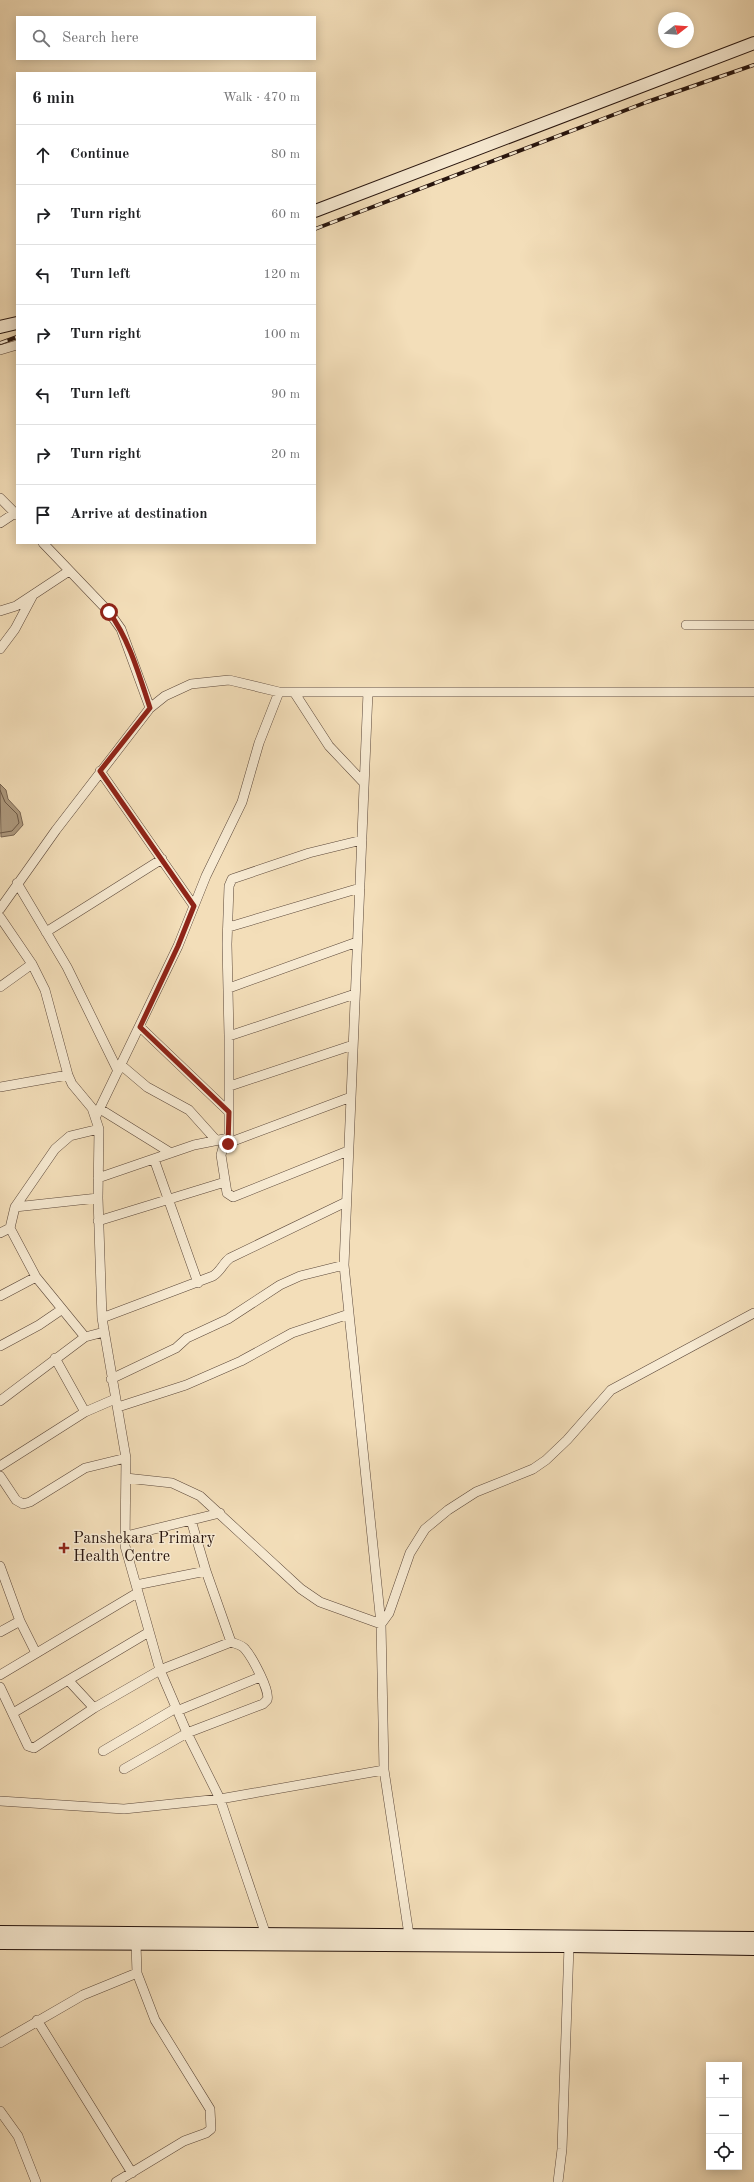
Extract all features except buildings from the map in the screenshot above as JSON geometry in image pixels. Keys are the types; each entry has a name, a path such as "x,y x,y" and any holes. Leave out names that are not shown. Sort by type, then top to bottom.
{"street":[{"path":"316,211 754,43"},
{"path":"0,327 16,323"},
{"path":"0,350 16,345"},
{"path":"0,498 16,514 0,523"},
{"path":"44,544 109,612 121,629 150,708"},
{"path":"0,611 16,606 69,571"},
{"path":"0,649 14,629 32,596"},
{"path":"686,626 754,625"},
{"path":"0,909 100,771 150,708 165,696 191,684 229,680 279,692 754,692"},
{"path":"266,1935 220,1799 186,1733 160,1670 126,1546 126,1458 117,1403 111,1379 102,1318 98,1221 98,1112 178,946 206,876 242,802 259,743 279,692"},
{"path":"294,692 330,746 364,783"},
{"path":"368,692 344,1265 382,1624 384,1770 409,1935"},
{"path":"100,771 194,906"},
{"path":"348,1151 233,1197 227,1193 221,1151 229,1141 230,1036 227,944 229,927 229,886 232,879 309,853 362,840"},
{"path":"46,932 162,859"},
{"path":"18,883 67,967 120,1068 147,1087 189,1110 216,1140"},
{"path":"229,927 360,888"},
{"path":"0,917 32,964 45,990 68,1075 72,1084 98,1112 171,1154"},
{"path":"229,988 357,942"},
{"path":"0,987 32,964"},
{"path":"230,1036 355,994"},
{"path":"140,1027 229,1112"},
{"path":"230,1086 353,1045"},
{"path":"0,1087 68,1075"},
{"path":"98,1178 216,1140 229,1141 351,1097"},
{"path":"85,1337 61,1310 36,1277 10,1228 15,1207 54,1149 70,1136 98,1129"},
{"path":"154,1160 198,1282"},
{"path":"98,1221 225,1182"},
{"path":"15,1207 98,1198"},
{"path":"102,1318 219,1273 225,1261 230,1258 346,1202"},
{"path":"0,1233 10,1228"},
{"path":"111,1379 176,1348 187,1338 228,1319 280,1286 300,1276 344,1265"},
{"path":"0,1296 36,1277"},
{"path":"0,1346 39,1325 61,1310"},
{"path":"382,1624 389,1613 410,1553 425,1529 448,1510 476,1492 533,1469 546,1460 567,1440 611,1390 754,1313"},
{"path":"0,1466 85,1412 186,1385 241,1361 292,1333 349,1314"},
{"path":"0,1401 55,1358 85,1337 104,1332"},
{"path":"55,1358 85,1412"},
{"path":"0,1476 16,1500 24,1504 30,1502 85,1468 126,1458"},
{"path":"126,1478 172,1483 200,1496 301,1589 320,1602 382,1624"},
{"path":"126,1536 220,1513"},
{"path":"191,1520 206,1571 231,1642"},
{"path":"0,1566 20,1621 36,1653"},
{"path":"0,1675 137,1589 206,1571"},
{"path":"0,1632 20,1621"},
{"path":"13,1713 149,1632"},
{"path":"0,1686 28,1746 34,1748 94,1708 160,1670 231,1642 244,1647 252,1658 268,1696 263,1704 186,1733 124,1769"},
{"path":"102,1751 176,1710 260,1677"},
{"path":"69,1681 94,1708"},
{"path":"0,1801 124,1809 220,1799 384,1770"},
{"path":"0,1932 409,1935 463,1941 569,1946 754,1949"},
{"path":"0,1944 754,1938"},
{"path":"116,2182 184,2141 206,2133 211,2128 212,2122 210,2109 155,2020 137,1974 136,1944"},
{"path":"558,2182 562,2149 569,1946"},
{"path":"0,2043 82,1995 137,1974"},
{"path":"37,2020 132,2173"},
{"path":"0,2111 18,2136 36,2182"}],"water":[{"path":"0,784 6,790 8,799 20,812 23,825 14,835 1,837"}],"railway":[{"path":"316,229 647,102 754,65"},
{"path":"0,343 16,337"}],"place":[{"name":"Panshekara Primary Health Centre","path":"64,1548"}],"route":[{"path":"109,612 121,629 129,646 150,708 100,771 194,906 178,946 140,1027 229,1112 228,1144"}]}
